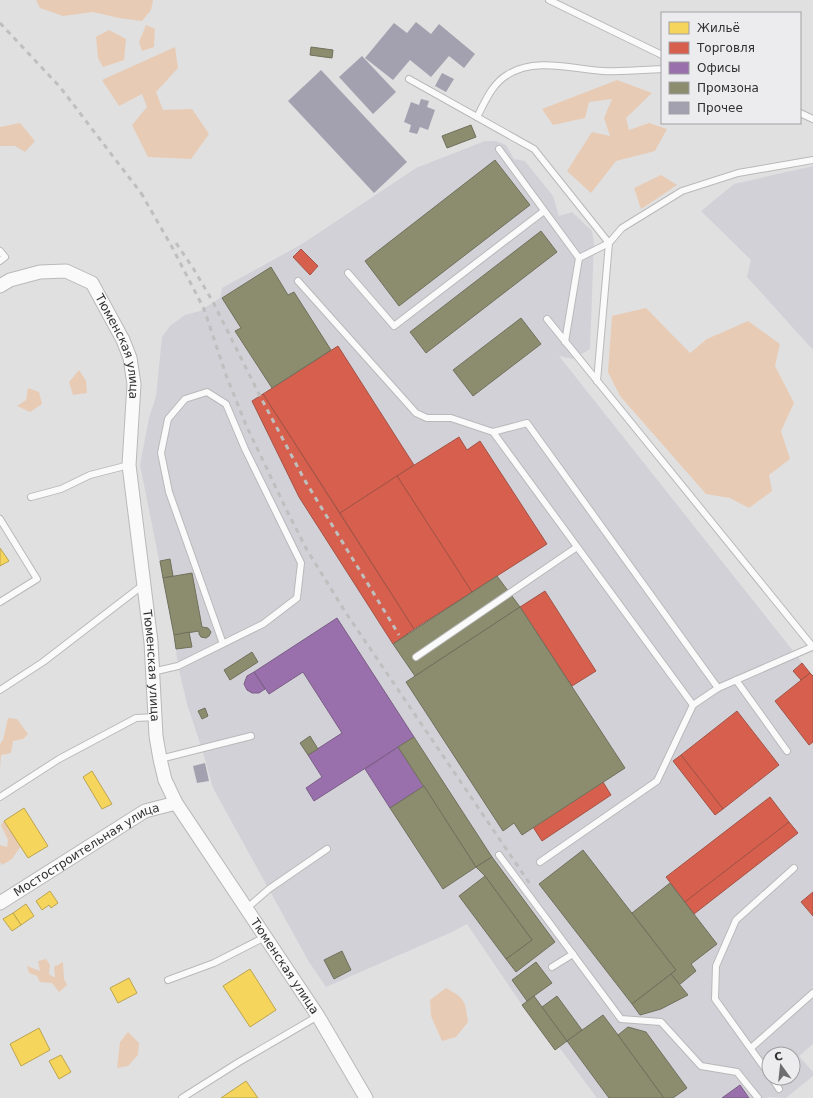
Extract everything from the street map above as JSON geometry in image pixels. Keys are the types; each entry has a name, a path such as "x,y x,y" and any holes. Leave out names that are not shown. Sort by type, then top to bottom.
{"street":[{"name":"Тюменская улица","path":"0,286 10,280 40,272 66,271 92,283 123,340 130,358 134,384 129,465 151,642 156,736 166,780 176,802 318,1016 366,1098"},
{"name":"Мостостроительная улица","path":"3,899 145,811 176,802"}],"lane":[{"path":"549,0 661,55"},
{"path":"477,117 494,87 506,75 522,68 540,65 604,71 661,69"},
{"path":"409,79 534,149 609,243 597,381"},
{"path":"801,113 813,119"},
{"path":"499,149 579,258 565,342"},
{"path":"579,258 609,243 622,228 682,191 738,173 813,160"},
{"path":"348,273 394,326 544,211"},
{"path":"0,251 5,257 0,261"},
{"path":"298,281 416,413 428,418 451,418 493,432 527,423 718,688"},
{"path":"540,862 657,781 692,705 718,688 812,647 547,320"},
{"path":"152,672 178,666 223,644 263,624 297,598 301,563 246,450 226,404 208,392 185,399 168,419 161,453 168,492 223,644"},
{"path":"493,432 692,705"},
{"path":"31,497 61,489 90,475 129,465"},
{"path":"0,519 37,579 0,602"},
{"path":"416,657 577,547"},
{"path":"0,690 42,662 143,584"},
{"path":"736,680 787,751"},
{"path":"0,798 59,759 136,718 156,717"},
{"path":"160,759 251,736"},
{"path":"246,908 269,889 327,849"},
{"path":"499,855 621,1019 661,1022 701,1066 737,1072 758,1098"},
{"path":"761,1062 715,999 716,966 736,920 794,868"},
{"path":"168,980 214,963 265,937"},
{"path":"552,967 573,954"},
{"path":"751,1048 813,993"},
{"path":"182,1098 239,1062 318,1016"}],"shaded area":[{"path":"36,0 153,0 151,10 142,21 119,18 93,12 63,16 40,8"},
{"path":"146,25 155,29 154,47 142,51 139,42"},
{"path":"109,30 126,39 124,60 103,67 98,58 96,37"},
{"path":"175,47 178,68 156,92 163,110 192,109 209,134 191,159 148,157 132,125 147,107 142,94 119,106 102,80"},
{"path":"617,80 652,93 626,118 629,130 649,123 667,129 655,151 616,161 591,193 567,171 592,132 610,136 604,118 612,99 589,102 585,118 553,125 542,109"},
{"path":"20,123 35,141 25,152 15,146 0,146 0,127"},
{"path":"485,141 496,141 506,145 514,159 525,161 553,196 559,216 572,212 592,231 594,243 590,349 573,359 559,356 813,676 813,1044 801,1054 801,1046 761,1046 761,1086 801,1086 786,1098 597,1098 559,1047 555,1050 522,1005 467,924 326,987 309,962 213,788 187,704 178,666 174,635 140,465 149,418 156,396 162,337 170,326 185,315 200,311 220,298 222,288 302,244 416,168"},
{"path":"813,166 813,350 747,277 751,260 701,211 734,184"},
{"path":"661,175 677,185 641,209 634,188"},
{"path":"646,308 690,353 707,339 748,321 780,344 775,366 794,403 781,431 790,459 769,475 772,491 749,508 730,498 706,494 620,396 608,372 612,316"},
{"path":"79,370 86,381 87,393 73,395 69,382"},
{"path":"28,388 39,392 42,404 30,412 17,406 26,400"},
{"path":"8,718 17,719 28,734 23,739 13,741 11,753 1,755 0,769 0,744 3,740"},
{"path":"4,821 21,846 12,859 2,865 0,862 0,845 7,847 8,840 1,825"},
{"path":"46,959 50,965 49,974 55,978 54,967 63,962 64,979 67,985 59,992 52,983 40,982 37,976 29,973 27,966 40,971 38,961"},
{"path":"446,988 463,1001 468,1022 456,1037 442,1041 431,1016 430,1000"},
{"path":"128,1032 139,1043 138,1055 128,1066 117,1068 120,1042"},
{"path":"801,1058 813,1072 813,1076 801,1086"}],"building: Жильё":[{"path":"0,548 9,561 0,566"},
{"path":"92,771 112,804 102,809 83,777"},
{"path":"24,808 48,846 28,858 4,821"},
{"path":"50,891 58,903 51,908 49,905 42,910 36,901"},
{"path":"26,904 34,916 21,925 13,913"},
{"path":"13,913 21,925 12,931 3,919"},
{"path":"250,969 276,1010 250,1027 223,986"},
{"path":"129,978 137,993 118,1003 110,988"},
{"path":"39,1028 50,1050 21,1066 10,1044"},
{"path":"61,1055 71,1072 59,1079 49,1061"},
{"path":"246,1081 258,1098 221,1098"}],"building: Торговля":[{"path":"301,249 318,266 310,275 293,257"},
{"path":"338,346 414,465 340,513 263,394"},
{"path":"263,394 414,629 393,644 299,497 252,401"},
{"path":"459,437 467,450 480,441 547,544 472,592 397,476"},
{"path":"397,476 472,592 414,629 340,513"},
{"path":"545,591 596,671 572,686 520,607"},
{"path":"802,663 810,673 801,680 793,671"},
{"path":"810,673 813,676 813,742 809,745 775,701"},
{"path":"737,711 779,765 723,809 681,755"},
{"path":"681,755 723,809 715,815 673,761"},
{"path":"603,782 611,795 542,841 533,827"},
{"path":"770,797 789,822 685,902 666,877"},
{"path":"789,822 798,833 694,914 685,902"},
{"path":"813,892 813,916 801,902"}],"building: Офисы":[{"path":"337,618 414,737 314,801 306,788 322,777 308,755 342,733 303,672 269,694 254,672"},
{"path":"254,672 265,689 259,693 252,693 247,690 244,684 247,676"},
{"path":"398,747 424,786 390,808 365,769"},
{"path":"740,1085 749,1098 722,1098"}],"building: Промзона":[{"path":"311,47 333,50 332,58 310,55"},
{"path":"471,125 476,137 447,148 442,136"},
{"path":"495,160 530,205 399,306 365,261"},
{"path":"541,231 557,252 426,353 410,332"},
{"path":"271,267 288,295 294,292 331,350 272,388 235,331 241,328 222,298"},
{"path":"521,318 541,344 473,396 453,370"},
{"path":"170,559 173,576 163,578 160,561"},
{"path":"192,573 202,627 208,628 211,632 206,638 201,637 199,631 174,635 163,578"},
{"path":"497,576 520,607 415,676 393,644"},
{"path":"520,607 625,768 522,835 514,823 503,831 406,682"},
{"path":"189,632 192,647 176,649 174,635"},
{"path":"252,652 258,662 230,680 224,670"},
{"path":"205,708 208,716 202,719 198,711"},
{"path":"310,736 318,749 308,755 300,743"},
{"path":"414,737 492,857 476,867 398,747"},
{"path":"424,786 476,867 443,889 390,808"},
{"path":"583,850 676,970 632,1004 539,884"},
{"path":"492,857 555,942 516,972 506,959 532,940 485,876 476,867"},
{"path":"485,876 532,940 506,959 459,896"},
{"path":"670,883 717,944 691,964 696,971 679,985 671,974 676,970 632,913"},
{"path":"342,951 351,970 334,979 324,960"},
{"path":"536,962 552,983 527,1001 512,980"},
{"path":"671,974 688,995 661,1009 640,1015 632,1004"},
{"path":"534,996 567,1041 555,1050 522,1005"},
{"path":"557,996 582,1030 567,1041 542,1007"},
{"path":"603,1015 664,1098 609,1098 567,1041"},
{"path":"628,1027 646,1032 687,1088 673,1098 664,1098 618,1035"}],"building: Прочее":[{"path":"416,22 431,34 439,24 475,54 464,68 449,56 431,77 410,60 393,80 365,58 394,23 407,33"},
{"path":"362,56 396,92 373,114 339,77"},
{"path":"321,70 407,162 374,193 288,101"},
{"path":"442,73 454,79 446,92 435,86"},
{"path":"421,99 429,101 427,107 435,110 428,130 420,127 417,134 409,132 411,125 404,122 411,102 419,105"},
{"path":"205,763 209,781 197,783 193,766"}],"railway":[{"path":"0,23 60,87 144,197"},
{"path":"141,193 172,247 204,309 226,375 246,425 307,550 346,613 532,887"},
{"path":"176,243 213,302 304,479 399,635"}]}
